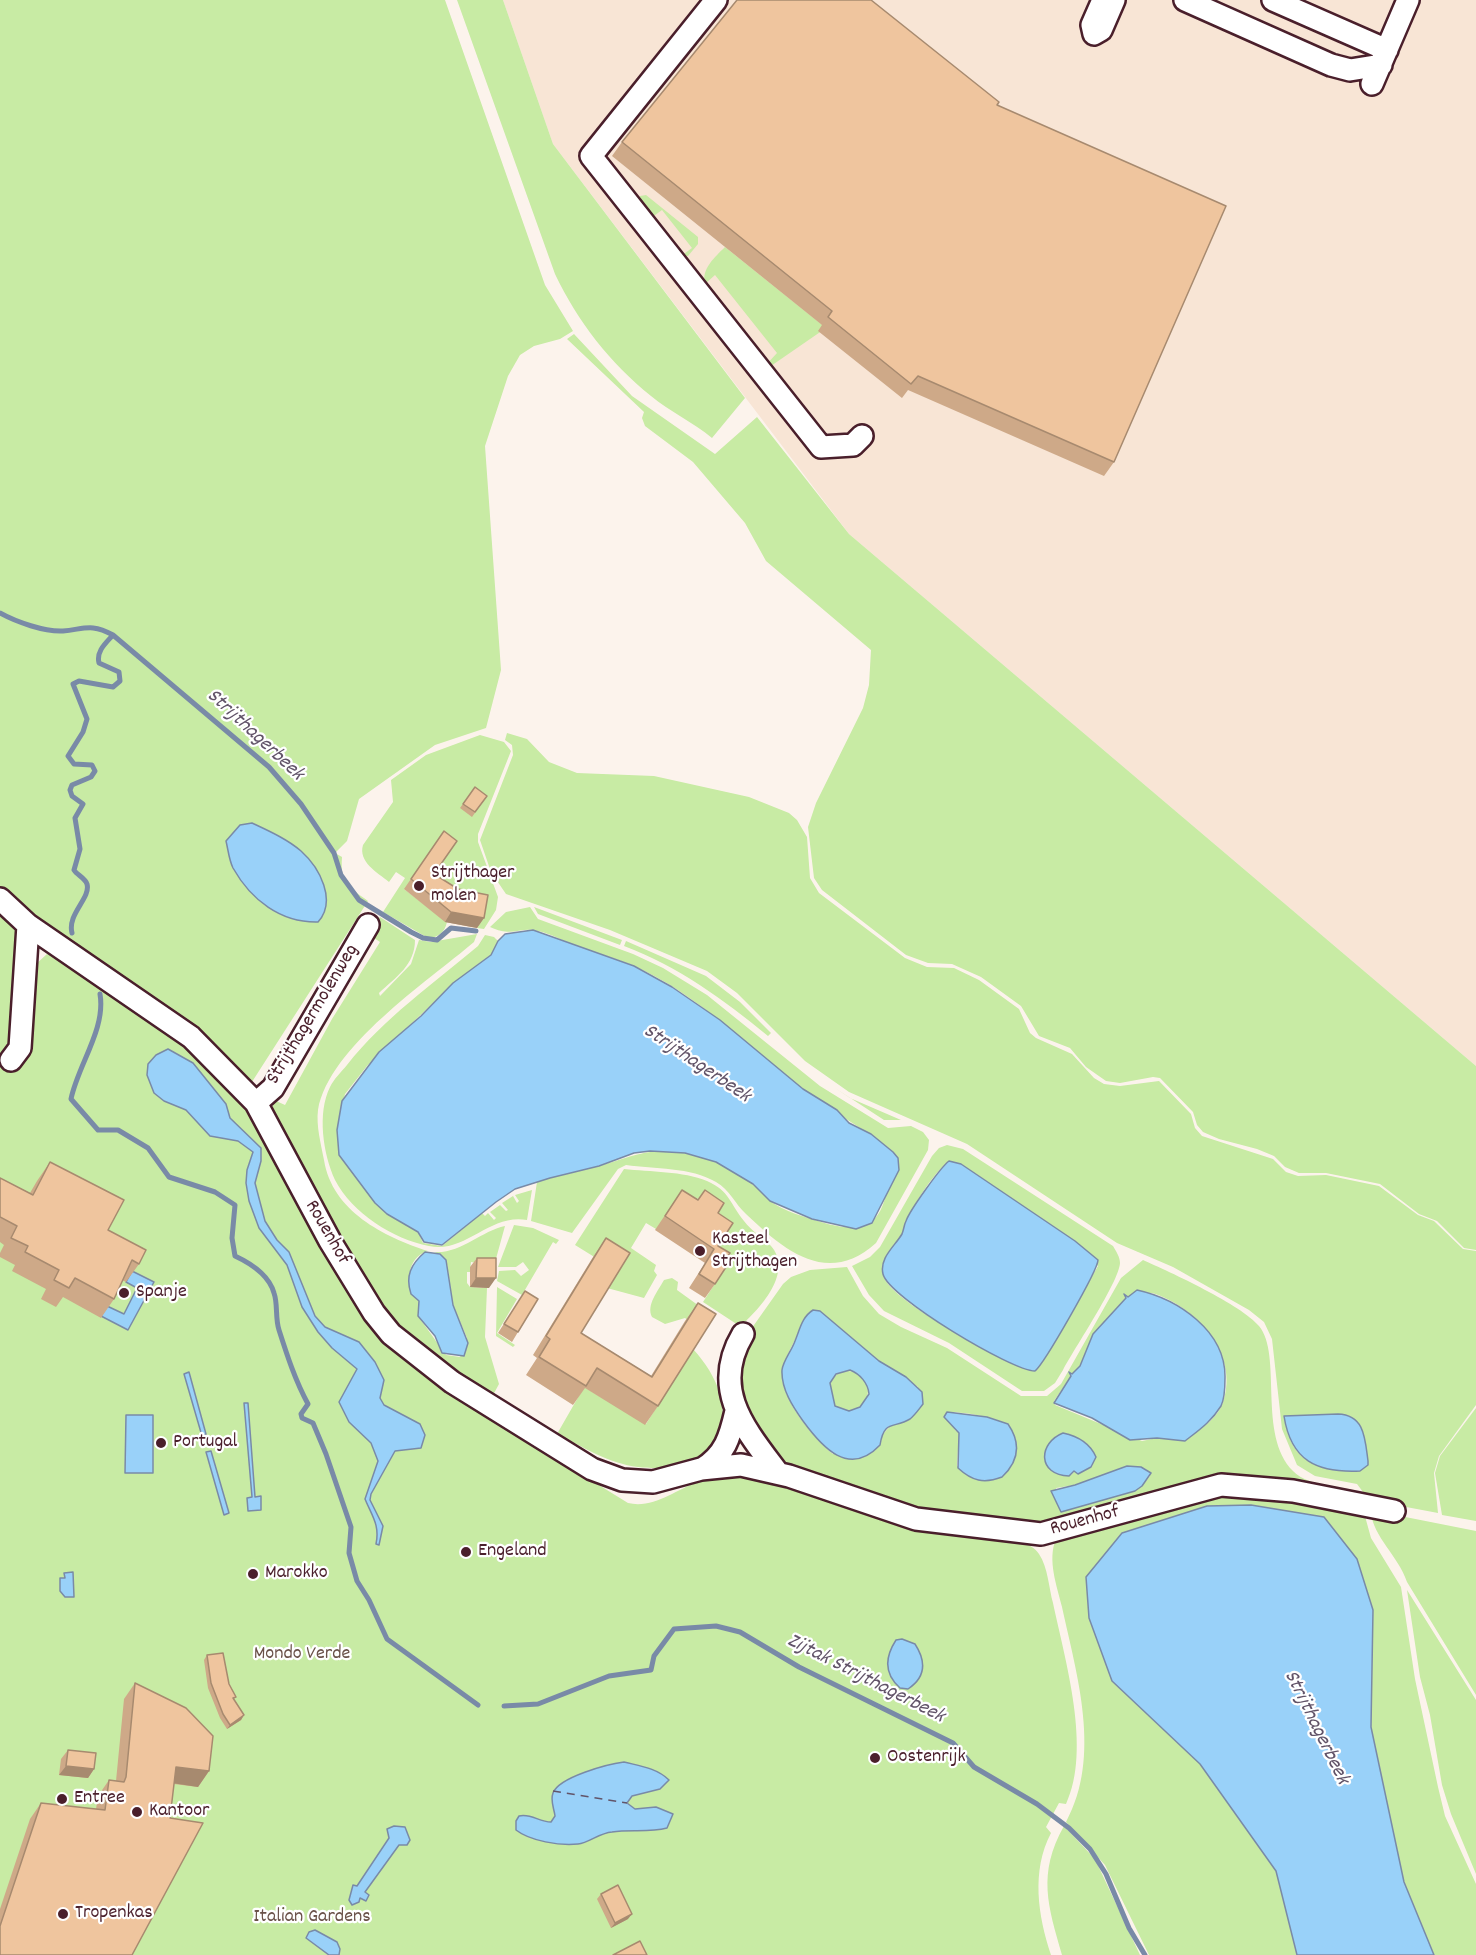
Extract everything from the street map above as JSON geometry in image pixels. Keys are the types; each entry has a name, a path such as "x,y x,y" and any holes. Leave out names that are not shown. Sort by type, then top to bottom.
{"street":[{"path":"716,0 591,156 821,447 853,445 862,436"},
{"path":"1103,0 1092,25 1094,34 1101,30 1114,0"},
{"path":"1185,0 1331,64 1350,70 1384,57"},
{"path":"1273,0 1384,57"},
{"path":"1372,84 1408,0"},
{"name":"Rouenhof","path":"0,899 28,925 191,1037 256,1103 308,1203 374,1313 414,1354 496,1410 606,1475 622,1480 653,1482 701,1469 741,1465 778,1473 916,1519 1041,1534 1221,1485 1293,1491 1394,1511"},
{"path":"11,1060 20,1048 28,925"},
{"name":"Strijthagermolenweg","path":"256,1103 273,1088 368,925"},
{"path":"743,1334 732,1353 728,1380 736,1411 743,1425 778,1473"},
{"name":"Rouenhof","path":"701,1469 716,1460 725,1448 736,1411"}],"shaded area":[{"path":"503,0 1476,0 1476,1066 849,534 553,144"}],"green space":[{"path":"0,0 445,0 545,285 573,331 560,339 534,346 520,355 508,376 485,446 501,670 486,728 435,745 359,799 347,841 335,853 342,857 342,873 347,884 368,901 250,1085 217,1050 35,919 0,888"},
{"path":"457,0 503,0 553,144 745,398 712,438 658,402 622,370 596,341 564,292 555,274"},
{"path":"646,195 698,237 698,244 688,256 681,256 692,248 662,210 651,218 639,201 640,196"},
{"path":"725,247 826,328 768,368 766,365 777,353 715,275 705,284 707,268"},
{"path":"574,334 632,396 715,454 757,417 849,534 1476,1066 1476,1250 1464,1248 1437,1221 1419,1214 1380,1184 1326,1173 1299,1173 1285,1167 1274,1156 1203,1132 1197,1125 1193,1112 1160,1078 1153,1077 1120,1083 1106,1081 1086,1067 1070,1048 1039,1036 1021,1006 981,977 952,964 928,963 906,955 822,890 814,878 808,827 816,803 863,708 869,685 871,650 766,561 745,523 693,462 645,426 642,418 644,412 567,339"},
{"path":"507,733 527,739 549,762 577,773 654,776 749,797 789,813 797,820 807,837 810,878 819,893 905,958 927,967 954,968 979,980 1019,1009 1030,1033 1036,1038 1072,1054 1094,1078 1104,1084 1120,1086 1159,1081 1191,1114 1195,1128 1202,1136 1273,1159 1286,1172 1298,1176 1326,1175 1379,1186 1418,1215 1434,1221 1463,1249 1476,1251 1476,1405 1439,1456 1434,1473 1438,1513 1369,1500 1357,1484 1315,1476 1297,1465 1282,1429 1272,1339 1264,1322 1249,1310 1173,1267 1117,1243 967,1144 849,1092 805,1061 737,993 707,971 610,930 506,894 491,872 480,840 513,755 512,745 505,740","holes":["1338,1414 1350,1471 1324,1467 1305,1458 1291,1442 1284,1416"]},
{"path":"480,735 504,742 511,751 478,834 478,842 498,897 496,910 484,929 477,928 482,904 404,889 447,922 440,934 428,938 383,912 405,878 396,872 389,882 366,862 363,857 363,845 393,802 391,780 426,755"},
{"path":"530,907 538,919 633,954 663,968 707,995 820,1086 888,1128 911,1126 923,1132 929,1140 928,1150 876,1243 858,1256 840,1262 823,1263 791,1251 775,1240 742,1210 725,1189 706,1177 672,1169 626,1165 618,1169 572,1233 531,1221 537,1182 634,1155 666,1151 702,1156 719,1163 743,1177 775,1205 788,1211 842,1227 859,1227 870,1222 878,1214 884,1202 893,1152 804,1090 701,1006 656,977 632,965 543,932 526,930 505,932 490,927 506,912"},
{"path":"534,907 622,940 620,945 538,914"},
{"name":"Mondo Verde","path":"0,912 17,928 35,965 47,954 69,961 184,1044 250,1109 359,1305 443,1389 628,1503 655,1501 689,1485 713,1478 759,1473 1021,1541 1035,1550 1042,1559 1048,1578 1074,1704 1076,1731 1077,1757 1073,1782 1066,1804 1059,1803 1046,1827 1051,1833 1041,1863 1039,1878 1040,1909 1051,1955 0,1955"},
{"path":"380,917 415,940 412,957 408,964 379,993 380,996 411,964 419,940 431,942 477,934 474,942 382,1017 340,1063 326,1086 318,1110 318,1129 324,1160 337,1194 349,1208 378,1230 428,1251 420,1255 411,1266 410,1281 420,1301 418,1316 446,1355 460,1357 467,1338 453,1305 447,1264 440,1254 434,1252 444,1252 462,1246 505,1226 494,1266 471,1262 470,1272 467,1272 467,1283 470,1287 487,1288 485,1337 499,1384 492,1397 404,1339 367,1293 271,1115 274,1100 285,1105 332,1019 380,942 368,934"},
{"path":"485,935 494,937 499,942 491,955 451,986 367,1066 345,1094 337,1130 387,1214 418,1232 423,1243 442,1246 482,1213 485,1216 488,1213 494,1220 496,1218 490,1212 500,1205 506,1211 508,1210 502,1203 513,1196 517,1203 519,1201 515,1195 532,1190 527,1220 514,1219 501,1222 454,1244 442,1247 429,1246 415,1243 375,1223 342,1192 327,1158 323,1134 326,1097 332,1084 361,1048 410,1002 478,946"},
{"path":"626,941 706,976 740,1002 771,1033 768,1036 717,997 682,974 624,946"},
{"path":"851,1098 901,1120 884,1120"},
{"path":"947,1145 963,1149 1113,1246 1119,1256 1118,1272 1104,1300 1055,1383 1044,1391 1022,1391 949,1343 884,1311 869,1295 852,1266 870,1257 880,1247 932,1156 939,1148","holes":["949,1161 961,1164 1075,1241 1098,1266 1037,1370 1025,1369 946,1327 903,1298 889,1285 883,1274 885,1261 902,1235 911,1212 929,1183"]},
{"path":"624,1169 688,1175 715,1185 725,1194 747,1225 771,1246 777,1255 779,1265 774,1286 746,1321 738,1325 703,1302 725,1268 711,1259 724,1238 708,1227 718,1212 698,1198 688,1213 656,1229 646,1223 631,1248 656,1265 654,1271 657,1275 644,1298 607,1288 617,1271 575,1245"},
{"path":"514,1225 533,1228 559,1240 556,1244 553,1242 522,1295 497,1281 499,1271 515,1270 521,1276 529,1270 523,1262 516,1267 498,1267"},
{"path":"1143,1260 1205,1290 1238,1309 1259,1326 1266,1339 1273,1417 1282,1456 1293,1471 1300,1476 1316,1483 1357,1494 1275,1482 1050,1525 922,1514 790,1469 776,1459 746,1414 738,1376 742,1342 783,1284 791,1277 810,1270 847,1267 863,1296 879,1314 947,1348 1021,1396 1047,1396 1061,1384 1121,1278","holes":["1152,1293 1168,1299 1198,1321 1210,1334 1219,1350 1225,1367 1227,1384 1223,1402 1212,1420 1185,1441 1157,1438 1142,1441 1055,1405 1054,1401 1071,1376 1069,1373 1072,1374 1080,1366 1093,1334 1126,1298 1124,1295 1128,1297","820,1311 879,1361 918,1387 901,1422 893,1423 881,1436 833,1454 816,1438 791,1403 782,1379 785,1362 803,1320","949,1412 979,1416 1005,1426 1013,1434 1017,1445 1014,1458 1005,1474 957,1466 959,1432 955,1430","1066,1433 1085,1442 1094,1452 1092,1467 1078,1474 1075,1471 1071,1475 1062,1475 1044,1455 1055,1437","1127,1466 1146,1469 1150,1476 1142,1486 1062,1512 1056,1488 1075,1485"]},
{"path":"672,1278 678,1282 677,1290 713,1316 703,1332 685,1318 665,1324 652,1317 650,1308 654,1298 664,1280"},
{"path":"497,1287 517,1299 497,1333 515,1345 513,1347 496,1336"},
{"path":"693,1349 710,1372 720,1395 723,1416 719,1435 708,1451 691,1462 667,1468 627,1465 596,1454 557,1434 584,1387 646,1424"},
{"path":"848,1371 862,1377 868,1391 862,1405 848,1411 834,1405 828,1391 834,1377"},
{"path":"1476,1408 1476,1521 1442,1515 1435,1473 1440,1456"},
{"path":"1206,1491 1363,1509 1371,1538 1401,1587 1415,1679 1445,1816 1476,1884 1476,1955 1434,1955 1404,1882 1371,1727 1373,1610 1324,1517 1251,1505 1207,1506 1112,1681 1200,1764 1276,1871 1297,1955 1149,1955 1105,1865 1066,1822 1077,1797 1083,1770 1085,1743 1074,1660 1054,1573 1052,1556 1056,1539"},
{"path":"1370,1510 1476,1531 1476,1695 1376,1530"},
{"path":"1407,1590 1476,1700 1476,1874 1451,1814 1442,1785 1430,1715 1420,1677"},
{"path":"1064,1826 1095,1859 1140,1955 1062,1955 1049,1905 1048,1875 1050,1860"}],"water":[{"path":"252,823 301,851 320,875 324,885 326,904 324,914 318,922 304,921 280,914 258,899 240,880 232,865 226,841 240,825"},
{"path":"533,930 634,966 672,987 720,1020 803,1089 837,1110 849,1123 871,1134 893,1152 898,1158 899,1170 872,1223 856,1229 812,1219 770,1201 753,1184 716,1162 685,1153 650,1151 634,1153 599,1166 515,1189 442,1245 424,1242 418,1232 387,1214 375,1203 339,1155 337,1130 342,1101 379,1052 421,1016 453,983 491,955 498,941 505,934"},
{"path":"168,1049 193,1063 226,1104 230,1118 261,1148 261,1161 255,1183 265,1221 277,1240 289,1252 315,1316 325,1327 359,1342 375,1362 384,1380 380,1398 384,1405 420,1424 425,1435 421,1448 395,1451 371,1494 370,1500 383,1526 379,1545 376,1544 375,1521 365,1499 378,1461 371,1443 349,1422 339,1402 357,1369 332,1348 318,1332 302,1307 287,1265 259,1228 249,1201 246,1183 247,1170 253,1152 238,1141 210,1136 186,1110 164,1101 154,1093 147,1075 148,1064 156,1055"},
{"path":"949,1161 961,1164 1075,1241 1098,1260 1070,1317 1035,1371 1002,1359 952,1331 906,1299 890,1285 883,1274 885,1257 902,1234 905,1223 919,1199"},
{"path":"425,1252 440,1254 446,1260 453,1305 468,1343 464,1356 442,1353 435,1336 418,1316 419,1301 411,1294 409,1276 416,1261"},
{"path":"132,1271 154,1282 128,1330 101,1316 107,1306 124,1314 137,1288 126,1282"},
{"path":"1137,1290 1168,1301 1197,1320 1217,1346 1223,1361 1225,1389 1221,1406 1209,1421 1185,1441 1157,1438 1130,1440 1092,1418 1054,1403 1071,1376 1069,1372 1072,1374 1080,1366 1093,1334 1126,1298 1124,1294 1128,1297"},
{"path":"813,1310 820,1311 879,1361 906,1377 922,1392 923,1404 914,1416 887,1428 880,1445 869,1455 858,1459 847,1459 828,1449 799,1416 786,1391 782,1377 783,1367 806,1316","holes":["850,1370 865,1383 869,1394 860,1407 849,1411 835,1406 830,1383 836,1374"]},
{"path":"189,1372 206,1434 202,1436 184,1374"},
{"path":"244,1403 248,1403 255,1497 261,1496 261,1510 248,1511 247,1498 252,1497"},
{"path":"947,1412 987,1417 1008,1424 1015,1438 1016,1452 1012,1465 1002,1477 978,1480 958,1468 959,1433 944,1417"},
{"path":"1338,1414 1354,1419 1362,1430 1368,1465 1360,1471 1331,1470 1308,1461 1293,1444 1284,1416"},
{"path":"126,1415 153,1415 153,1473 125,1473"},
{"path":"1063,1433 1087,1444 1096,1457 1091,1467 1078,1474 1074,1471 1069,1476 1059,1474 1046,1465 1045,1451 1055,1438"},
{"path":"211,1451 229,1513 224,1515 206,1452"},
{"path":"1127,1466 1141,1467 1151,1473 1142,1486 1135,1491 1061,1512 1051,1491"},
{"path":"1251,1505 1324,1517 1357,1559 1373,1610 1371,1727 1404,1882 1434,1955 1297,1955 1276,1871 1200,1764 1112,1681 1089,1618 1086,1577 1122,1533 1207,1506"},
{"path":"73,1572 74,1597 65,1597 60,1591 60,1578 65,1578 64,1573"},
{"path":"902,1639 915,1644 922,1663 921,1674 908,1689 900,1688 895,1683 888,1665 892,1646 896,1640"},
{"path":"624,1762 654,1770 669,1780 660,1789 632,1796 627,1803 635,1809 656,1807 673,1814 667,1828 607,1833 582,1843 571,1844 537,1840 516,1830 516,1821 519,1816 551,1822 555,1816 552,1796 557,1787 564,1782 596,1768"},
{"path":"394,1826 405,1827 410,1840 407,1845 399,1845 365,1892 369,1895 366,1901 360,1898 359,1902 352,1905 349,1900 353,1885 357,1886 389,1838 387,1829"},
{"path":"315,1930 337,1942 340,1949 339,1955 329,1955 306,1938 309,1932"}],"building":[{"path":"737,0 871,0 999,102 997,105 1226,206 1114,462 918,376 911,384 828,317 832,311 622,142"},
{"path":"475,787 487,796 475,812 463,804"},
{"path":"444,831 457,841 434,874 458,889 488,895 484,918 451,912 411,879"},
{"path":"50,1162 124,1200 108,1230 146,1250 139,1264 132,1260 114,1299 75,1278 69,1288 54,1280 59,1270 25,1252 28,1246 11,1238 17,1226 0,1217 0,1178 33,1195"},
{"path":"682,1190 698,1200 705,1190 724,1203 718,1213 733,1223 718,1246 730,1253 728,1256 732,1258 715,1284 699,1274 714,1249 665,1216"},
{"path":"606,1238 630,1253 581,1333 652,1377 698,1303 716,1314 658,1406 597,1368 586,1386 539,1357 550,1339 546,1336"},
{"path":"477,1258 496,1258 496,1278 476,1278"},
{"path":"525,1291 538,1299 518,1332 504,1324"},
{"path":"223,1653 229,1684 236,1697 233,1698 244,1715 230,1725 223,1714 211,1683 207,1655"},
{"path":"135,1683 186,1708 213,1736 209,1771 176,1767 170,1818 203,1823 132,1955 0,1955 0,1926 41,1803 105,1810 109,1780 124,1782"},
{"path":"68,1750 96,1753 94,1769 66,1766"},
{"path":"618,1885 632,1914 615,1923 601,1894"},
{"path":"640,1941 647,1955 613,1955"}],"waterway":[{"name":"Strijthagerbeek","path":"0,613 22,623 48,630 93,628 113,635 269,767 301,804 334,853 341,875 359,900 423,938 437,940 451,928 476,931"},
{"name":"Zijtak Strijthagerbeek","path":"72,933 73,919 86,895 87,884 74,870 80,849 75,818 83,804 72,796 70,790 72,785 91,777 95,771 92,765 74,764 68,756 83,732 87,719 73,684 79,681 113,687 120,681 119,672 99,663 98,659 100,651 113,635"},
{"name":"Zijtak Strijthagerbeek","path":"100,994 99,1020 71,1099 98,1130 118,1130 148,1148 169,1177 215,1192 235,1205 232,1238 235,1256 253,1266 272,1287 279,1330 295,1377 308,1404 301,1414 302,1418 313,1423 351,1527 349,1553 357,1581 369,1600 387,1639 478,1705"},
{"name":"Zijtak Strijthagerbeek","path":"504,1706 538,1704 609,1676 651,1670 654,1656 674,1629 716,1626 740,1632 799,1667 953,1743 974,1767 1037,1804 1069,1828 1090,1849 1106,1874 1129,1928 1145,1955"}],"ferry route":[{"path":"553,1791 627,1803"}],"place":[{"name":"Strijthager molen","path":"419,886"},
{"name":"Kasteel Strijthagen","path":"700,1251"},
{"name":"Spanje","path":"124,1293"},
{"name":"Portugal","path":"161,1443"},
{"name":"Engeland","path":"466,1552"},
{"name":"Marokko","path":"253,1574"},
{"name":"Oostenrijk","path":"875,1758"},
{"name":"Entree","path":"62,1799"},
{"name":"Kantoor","path":"137,1812"},
{"name":"Tropenkas","path":"63,1914"}],"park label":[{"name":"Italian Gardens","path":"312,1918"}]}
